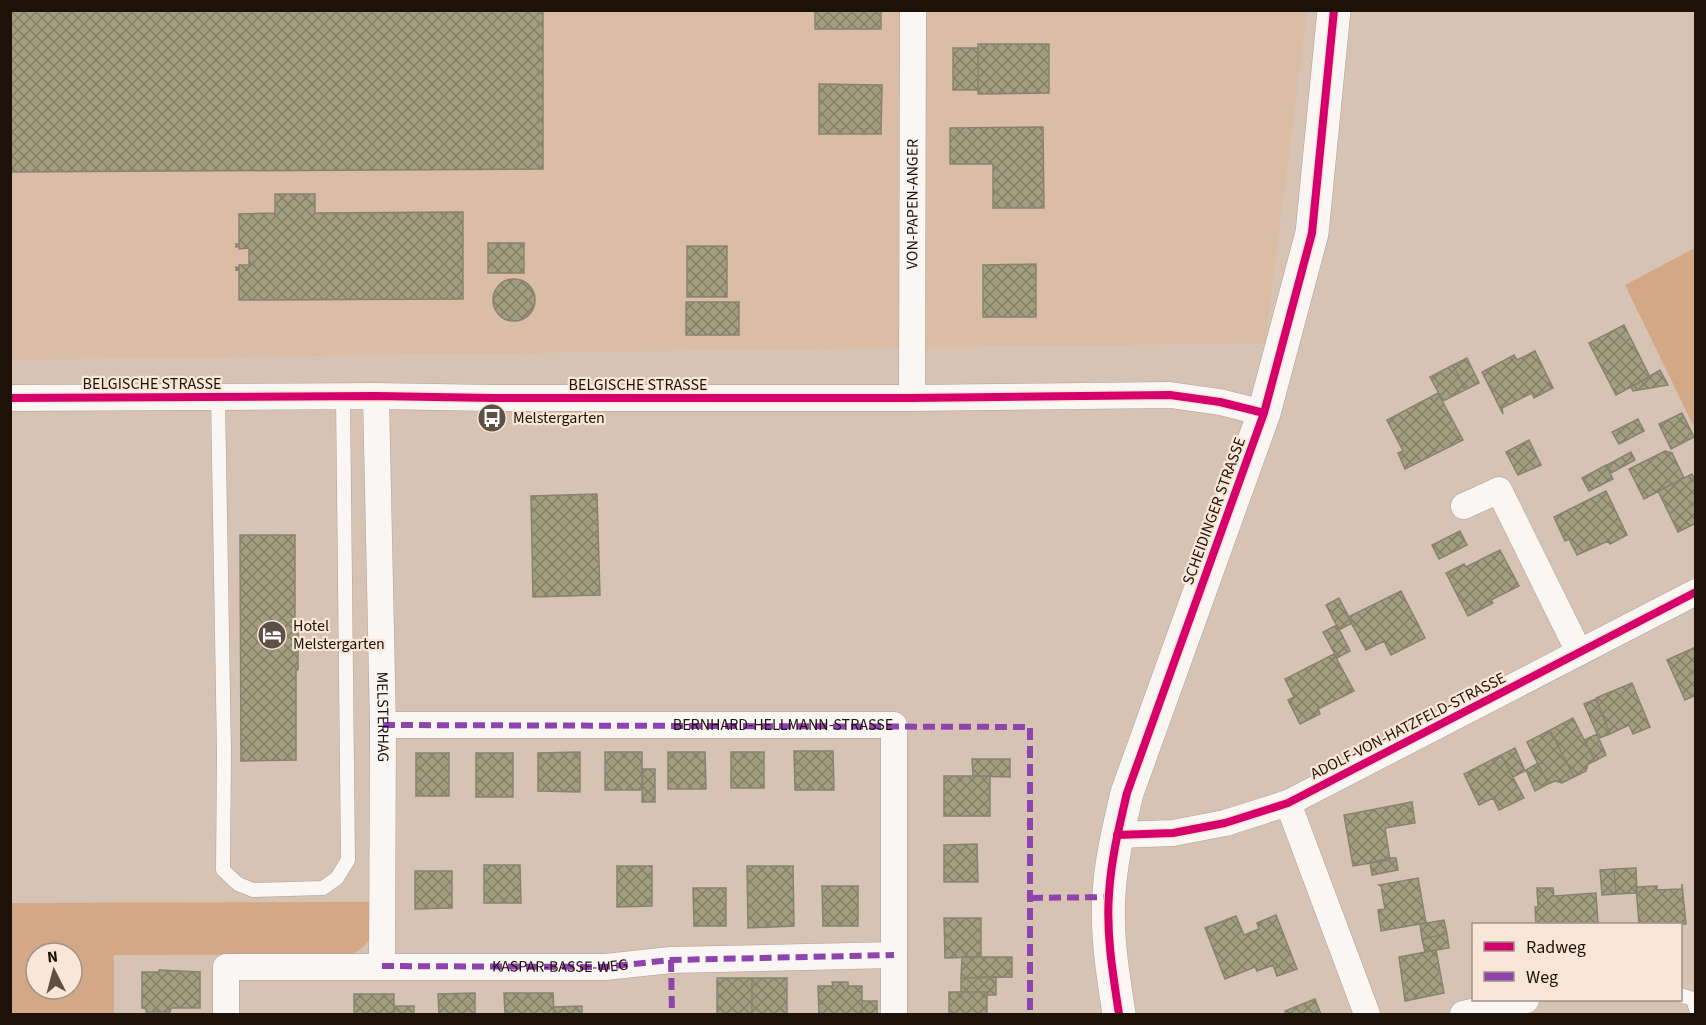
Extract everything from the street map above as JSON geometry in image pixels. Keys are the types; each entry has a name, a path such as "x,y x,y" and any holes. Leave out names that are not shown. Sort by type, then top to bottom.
{"main road":[{"name":"SCHEIDINGER STRASSE","path":"1119,1014 1110,949 1108,897 1117,835 1127,793 1264,413 1312,233 1334,10"}],"street":[{"name":"VON-PAPEN-ANGER","path":"912,398 913,10"},
{"name":"BELGISCHE STRASSE","path":"10,398 376,396 912,398 1170,395 1220,402 1264,413"},
{"name":"MELSTERHAG","path":"376,396 383,725 382,966"},
{"path":"1464,506 1499,490 1579,652"},
{"name":"ADOLF-VON-HATZFELD-STRASSE","path":"1117,835 1173,833 1225,823 1288,803 1695,592"},
{"name":"BERNHARD-HELLMANN-STRASSE","path":"383,725 894,725 894,1014"},
{"path":"1288,803 1367,1014"},
{"name":"KASPAR-BASSE-WEG","path":"226,1014 226,967 605,967 671,960 894,956"},
{"path":"1463,1014 1518,1001"}],"lane":[{"path":"218,397 224,753 223,870 238,884 253,890 322,888 337,878 348,860 343,396"},
{"path":"1682,996 1693,999 1695,1009"}],"shaded area":[{"path":"10,11 1307,11 1265,343 11,360"},
{"path":"1695,248 1695,429 1625,285"},
{"path":"375,902 373,932 361,949 353,954 114,955 114,1014 11,1014 10,903"}],"building":[{"path":"10,10 543,10 543,169 10,172"},
{"path":"815,10 881,10 881,29 815,29"},
{"path":"978,44 1049,44 1049,93 978,94"},
{"path":"953,48 978,48 978,90 953,90"},
{"path":"819,84 882,85 881,134 819,134"},
{"path":"1043,127 1044,208 993,208 993,164 950,164 950,128"},
{"path":"275,194 315,194 315,213 463,212 463,299 239,300 239,269 236,270 236,267 249,265 249,248 236,247 236,244 239,244 239,214 275,213"},
{"path":"488,243 524,243 524,273 488,273"},
{"path":"687,246 727,246 727,297 687,297"},
{"path":"1036,264 1036,317 983,317 983,265"},
{"path":"514,279 529,285 535,300 529,315 514,321 499,315 493,300 499,285"},
{"path":"686,302 739,302 739,335 686,335"},
{"path":"1624,325 1650,377 1616,395 1589,343"},
{"path":"1535,351 1553,388 1534,398 1532,393 1502,408 1503,414 1482,372 1514,355 1517,360"},
{"path":"1467,358 1479,383 1465,390 1453,365"},
{"path":"1453,365 1465,390 1443,401 1430,377"},
{"path":"1660,370 1668,385 1633,391 1631,387"},
{"path":"1438,393 1463,440 1405,469 1398,453 1403,451 1387,420"},
{"path":"1682,413 1694,437 1671,449 1659,424"},
{"path":"1638,419 1644,431 1619,444 1612,432"},
{"path":"1529,440 1541,465 1518,475 1506,452"},
{"path":"1665,451 1672,453 1684,478 1644,499 1629,469"},
{"path":"1631,452 1635,460 1611,473 1607,465"},
{"path":"1606,465 1613,479 1589,491 1582,478"},
{"path":"1692,474 1696,482 1696,523 1678,532 1658,491"},
{"path":"1606,491 1627,535 1610,544 1608,541 1577,555 1569,539 1565,541 1554,517"},
{"path":"597,494 600,595 533,597 531,496"},
{"path":"1460,531 1467,545 1439,559 1432,545"},
{"path":"240,535 295,535 295,625 298,625 296,760 241,761"},
{"path":"1500,550 1519,586 1491,600 1493,603 1468,616 1446,573 1464,564 1466,567"},
{"path":"1401,591 1425,638 1391,655 1384,641 1366,650 1348,617"},
{"path":"1339,598 1352,623 1339,630 1326,605"},
{"path":"1337,625 1350,651 1337,658 1323,632"},
{"path":"1696,647 1696,695 1685,700 1667,660"},
{"path":"1334,654 1354,691 1318,709 1320,714 1300,724 1288,700 1294,697 1285,679"},
{"path":"1632,683 1650,727 1633,734 1629,725 1610,734 1596,698"},
{"path":"1596,699 1610,734 1599,738 1584,704"},
{"path":"1573,718 1595,761 1588,764 1586,771 1574,777 1550,730"},
{"path":"1550,730 1574,777 1562,783 1555,781 1548,784 1527,742"},
{"path":"1597,734 1606,755 1595,761 1584,740"},
{"path":"1515,748 1525,771 1513,777 1501,755"},
{"path":"794,751 833,751 834,790 795,790"},
{"path":"580,752 580,792 538,791 538,753"},
{"path":"605,752 642,752 642,790 605,790"},
{"path":"668,752 705,752 706,789 668,789"},
{"path":"731,752 764,752 764,788 731,788"},
{"path":"416,753 449,753 449,796 416,796"},
{"path":"476,753 513,753 513,797 476,797"},
{"path":"1501,755 1524,798 1499,810 1493,798 1479,805 1464,774"},
{"path":"972,759 1010,759 1010,777 973,776"},
{"path":"1538,763 1548,784 1535,791 1526,770"},
{"path":"643,769 655,769 655,802 642,802"},
{"path":"944,776 990,776 990,816 944,816"},
{"path":"1412,802 1415,823 1385,828 1390,860 1353,866 1344,815"},
{"path":"977,844 978,882 944,882 944,845"},
{"path":"1396,858 1398,870 1372,875 1370,863"},
{"path":"484,865 520,865 521,903 484,903"},
{"path":"617,866 652,866 652,906 617,907"},
{"path":"747,866 793,866 794,926 748,928"},
{"path":"1636,868 1637,893 1616,894 1614,869"},
{"path":"1614,869 1616,894 1602,895 1600,870"},
{"path":"415,871 452,871 452,908 415,909"},
{"path":"1418,878 1426,923 1381,931 1378,910 1385,909 1379,885"},
{"path":"1682,884 1686,924 1639,923 1636,887 1657,886 1657,890 1682,889"},
{"path":"822,886 858,886 858,926 823,926"},
{"path":"693,888 726,888 726,926 694,926"},
{"path":"1537,888 1553,888 1554,896 1596,893 1598,923 1536,923 1535,907 1538,907"},
{"path":"1276,915 1297,969 1277,976 1273,965 1257,971 1255,967 1225,979 1205,928 1236,916 1244,935 1259,929 1257,923"},
{"path":"944,918 981,918 981,957 945,958"},
{"path":"1444,920 1447,934 1422,939 1420,924"},
{"path":"1447,934 1449,948 1425,952 1422,939"},
{"path":"1436,950 1444,993 1405,1001 1399,957"},
{"path":"962,957 1012,957 1012,977 961,978"},
{"path":"159,970 200,972 200,1008 171,1008 170,1012 146,1012 146,1009 142,1008 142,972 159,972"},
{"path":"996,977 996,995 987,995 987,992 961,992 961,978"},
{"path":"717,978 752,978 752,1014 717,1014"},
{"path":"752,978 787,978 787,1014 752,1014"},
{"path":"832,982 848,982 848,986 862,986 862,1014 819,1014 818,986 833,986"},
{"path":"949,992 987,992 987,1014 949,1014"},
{"path":"475,993 475,1014 439,1014 438,994"},
{"path":"504,993 553,993 554,1014 505,1014"},
{"path":"354,994 394,994 394,1014 354,1014"},
{"path":"1315,999 1321,1014 1286,1014 1285,1011"},
{"path":"862,1001 877,1001 877,1014 862,1014"},
{"path":"394,1006 414,1006 414,1014 394,1014"},
{"path":"582,1006 582,1014 554,1014 554,1007"}],"marked path":[{"path":"383,725 1030,727 1030,1014"},
{"path":"1031,898 1108,897"},
{"path":"382,966 605,967 671,960 894,955"},
{"path":"671,960 672,1014"}],"cycle path":[{"path":"1119,1014 1108,924 1109,894 1118,831 1127,793 1264,413 1312,233 1334,10"},
{"path":"10,398 376,396 912,398 1170,395 1220,402 1264,413"},
{"path":"1117,835 1173,833 1225,823 1288,803 1696,592"}],"place":[{"name":"Melstergarten","path":"492,418"},
{"name":"Hotel Melstergarten","path":"272,635"}]}
